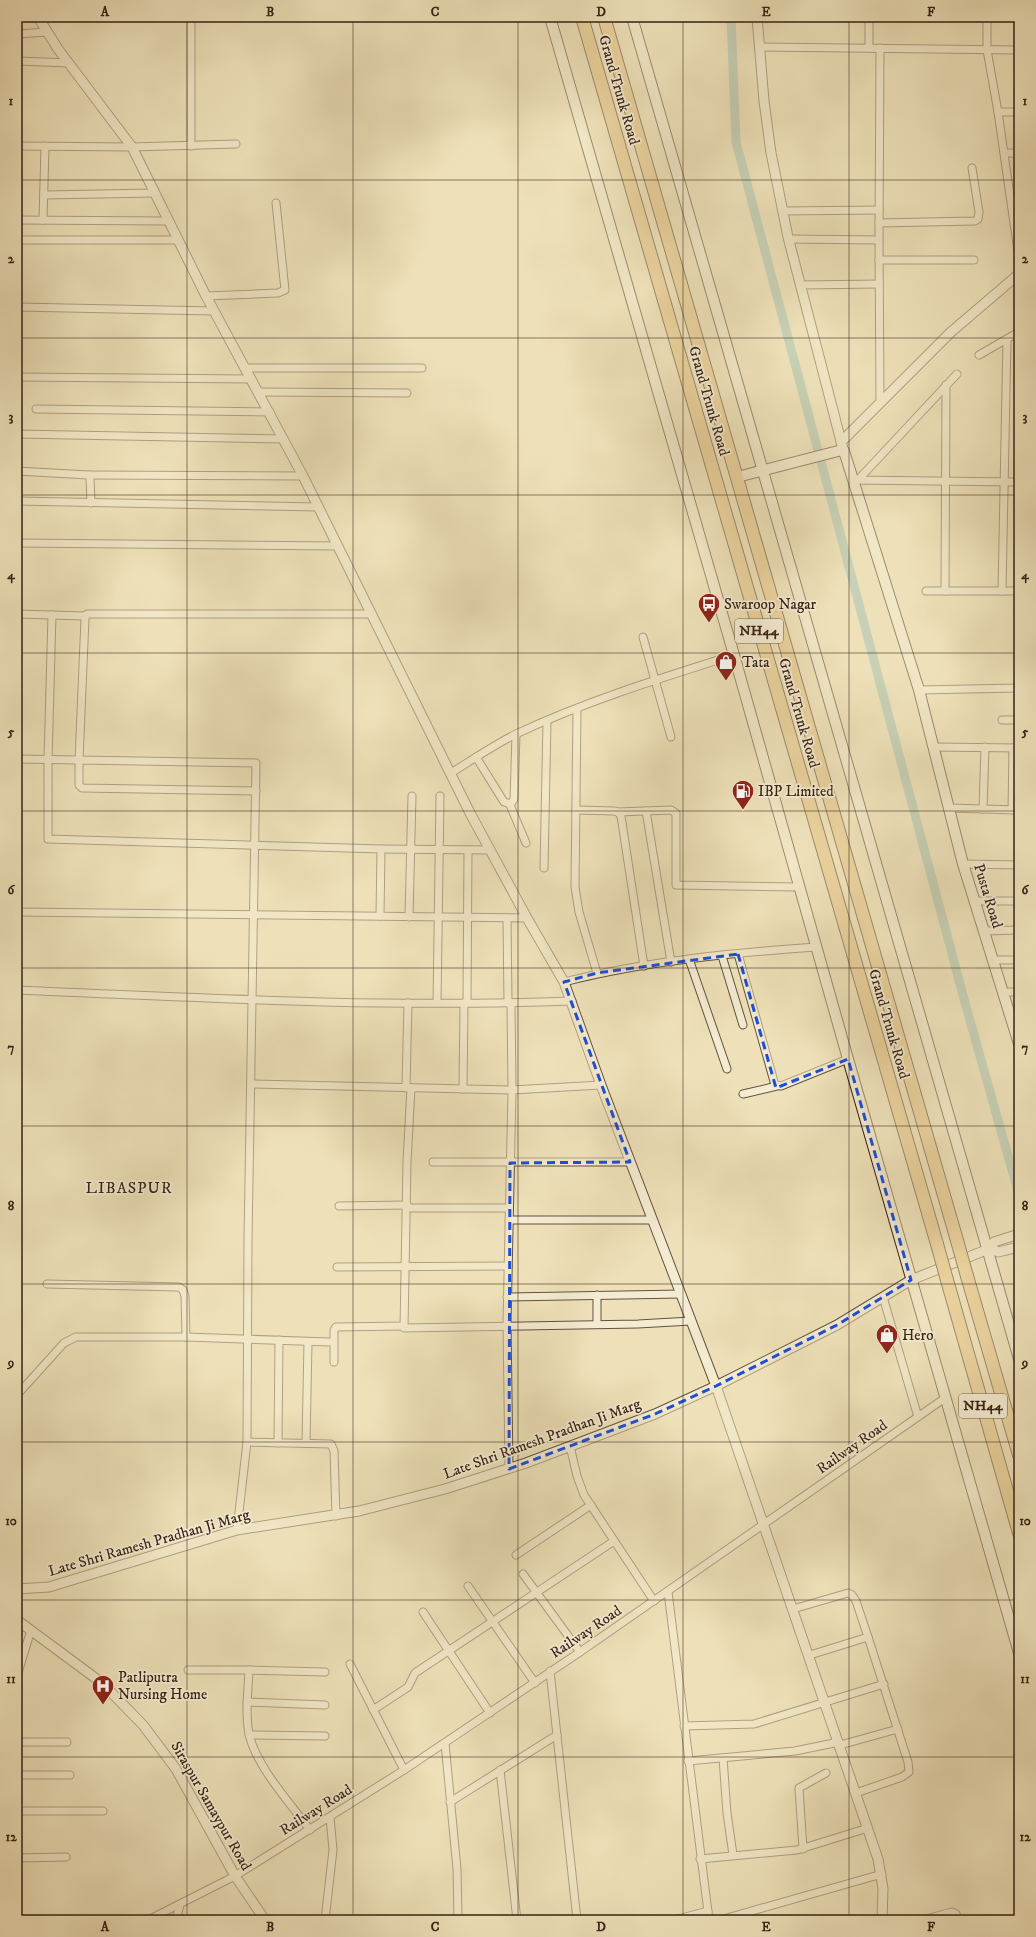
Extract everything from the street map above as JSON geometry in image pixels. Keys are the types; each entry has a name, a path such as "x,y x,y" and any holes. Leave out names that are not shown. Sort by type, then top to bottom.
{"highway":[{"name":"Grand Trunk Road","path":"582,17 937,1244 1019,1533"},
{"name":"Grand Trunk Road","path":"604,17 1019,1455"}],"main road":[{"path":"550,17 1019,1653"},
{"path":"632,17 990,1249 1019,1359"},
{"path":"737,477 832,452 842,445"},
{"name":"Pusta Road","path":"842,445 855,480 919,690 963,864 1003,992 1015,1020 1019,1044"}],"street":[{"path":"38,17 46,32 132,147 167,221 303,476 490,850 564,982 601,1085 716,1386 810,1655 882,1874 882,1920"},
{"path":"190,17 191,146"},
{"path":"757,17 765,109 788,239 842,445"},
{"path":"869,17 869,48"},
{"path":"987,17 987,50 1017,223 1019,258"},
{"path":"17,34 46,32"},
{"path":"760,48 1019,50"},
{"path":"880,48 880,401"},
{"path":"17,61 70,63"},
{"path":"998,112 1019,112"},
{"path":"17,146 132,147 236,144"},
{"path":"43,220 45,146"},
{"path":"1005,153 1019,153"},
{"path":"879,223 975,221 978,219 979,212 972,168"},
{"path":"44,195 154,193"},
{"path":"206,296 278,293 285,290 276,203"},
{"path":"783,211 879,210"},
{"path":"17,220 167,221"},
{"path":"788,239 879,240"},
{"path":"17,240 177,240"},
{"path":"879,260 974,260"},
{"path":"842,445 880,401 951,332 1019,274"},
{"path":"800,285 879,284"},
{"path":"17,307 214,311"},
{"path":"979,355 1019,332"},
{"path":"1002,591 1007,339"},
{"path":"245,368 422,368"},
{"path":"855,480 957,374"},
{"path":"17,377 252,379"},
{"path":"945,591 946,385"},
{"path":"259,392 407,393"},
{"path":"36,409 270,412"},
{"path":"17,434 283,439"},
{"path":"17,471 88,475 303,476"},
{"path":"88,475 90,478 91,503"},
{"path":"855,480 1019,482"},
{"path":"17,501 318,507"},
{"path":"17,543 338,546"},
{"path":"926,591 1019,591"},
{"path":"17,614 85,616 89,614 372,614"},
{"path":"52,615 48,760 48,839 410,850 490,850"},
{"path":"85,616 79,786 82,788 256,791"},
{"path":"643,637 671,738"},
{"path":"451,773 516,734 547,721 655,680 734,655"},
{"path":"919,690 1019,688"},
{"path":"577,709 575,887 580,912 597,973"},
{"path":"1002,720 1019,720"},
{"path":"544,868 547,721"},
{"path":"510,805 513,803 514,799 516,734"},
{"path":"933,747 1016,748 1016,810 949,808"},
{"path":"983,809 985,747"},
{"path":"476,757 504,802 510,805 526,843"},
{"path":"17,759 256,763 247,1442 236,1530"},
{"path":"409,917 412,796"},
{"path":"437,1003 440,796"},
{"path":"576,810 618,812 634,810 671,810 676,813 676,885 799,887"},
{"path":"646,811 648,813 653,856 671,962"},
{"path":"618,812 622,820 644,966"},
{"path":"380,916 381,849"},
{"path":"463,1089 468,850"},
{"path":"963,864 1019,865"},
{"path":"974,901 1019,900"},
{"path":"17,912 253,916 527,918"},
{"path":"507,918 512,1090 507,1297 509,1469"},
{"path":"983,931 1019,930"},
{"path":"564,982 597,973 689,959 816,947"},
{"path":"738,954 774,1083 777,1086"},
{"path":"722,956 743,1026"},
{"path":"689,959 727,1069"},
{"path":"993,960 1019,960"},
{"path":"17,990 252,1000 408,1003 509,1003 572,1001"},
{"path":"1003,992 1019,992"},
{"path":"403,1326 409,1088 408,1003"},
{"path":"743,1094 777,1086 848,1059"},
{"path":"251,1084 512,1090 601,1085"},
{"path":"434,1162 630,1162"},
{"path":"339,1206 509,1208"},
{"path":"509,1220 652,1220"},
{"path":"1019,1234 994,1242 990,1249 998,1252 1019,1247"},
{"name":"Late Shri Ramesh Pradhan Ji Marg","path":"17,1589 49,1587 236,1530 336,1516 445,1489 509,1469 655,1414 716,1386 837,1325 911,1280 990,1249"},
{"path":"337,1267 508,1266"},
{"path":"47,1284 179,1287 183,1290 185,1296 186,1337"},
{"path":"507,1297 681,1294"},
{"path":"597,1295 598,1324"},
{"path":"883,1297 918,1417"},
{"path":"334,1362 334,1330 336,1327 507,1326 691,1321"},
{"path":"17,1395 64,1343 69,1339 84,1336 186,1337 329,1342"},
{"path":"278,1443 279,1340"},
{"path":"306,1443 308,1342"},
{"name":"Railway Road","path":"148,1920 235,1876 404,1770 668,1592 945,1398"},
{"path":"247,1442 327,1443 333,1447 336,1516"},
{"path":"570,1446 577,1476 591,1505 654,1601"},
{"path":"516,1555 591,1505"},
{"path":"373,1710 409,1686 415,1673 449,1652 614,1541"},
{"path":"523,1574 580,1652"},
{"path":"468,1586 535,1683"},
{"path":"668,1592 700,1859 709,1920"},
{"path":"793,1609 848,1593 852,1595 856,1601 898,1729 908,1762 909,1772 902,1777 856,1793"},
{"path":"423,1612 490,1713"},
{"name":"Siraspur Samaypur Road","path":"17,1620 102,1683 147,1730 176,1768 235,1876 264,1920"},
{"path":"17,1676 32,1630"},
{"path":"810,1655 868,1637"},
{"path":"350,1664 404,1770"},
{"path":"188,1670 325,1672"},
{"path":"249,1670 247,1702 249,1735 264,1768 310,1830"},
{"path":"550,1671 578,1920"},
{"path":"684,1726 754,1724 884,1684"},
{"path":"247,1702 325,1705"},
{"path":"688,1761 795,1751 839,1743 898,1729"},
{"path":"249,1735 325,1736"},
{"path":"450,1802 557,1735"},
{"path":"17,1742 67,1742"},
{"path":"445,1743 457,1869 458,1920"},
{"path":"723,1758 727,1813 733,1855"},
{"path":"500,1770 517,1920"},
{"path":"803,1849 799,1788 826,1773"},
{"path":"17,1775 70,1775"},
{"path":"17,1812 103,1811"},
{"path":"325,1920 333,1850 330,1816"},
{"path":"700,1859 803,1849 868,1828"},
{"path":"17,1858 66,1857"},
{"path":"720,1920 882,1874"},
{"path":"176,1920 180,1905"},
{"path":"674,1920 708,1911"},
{"path":"922,1920 952,1912 956,1914 959,1920"}],"highlighted area":[{"path":"738,954 776,1088 848,1059 911,1280 837,1325 716,1386 655,1414 509,1469 510,1163 630,1162 564,982 597,973"}],"waterway":[{"path":"731,17 736,142 964,999 1019,1195"}],"place":[{"name":"Swaroop Nagar","path":"709,624"},
{"name":"Tata","path":"726,682"},
{"name":"IBP Limited","path":"743,810"},
{"name":"Hero","path":"887,1354"},
{"name":"Patliputra Nursing Home","path":"103,1706"}],"district":[{"name":"LIBASPUR","path":"129,1188"}]}
